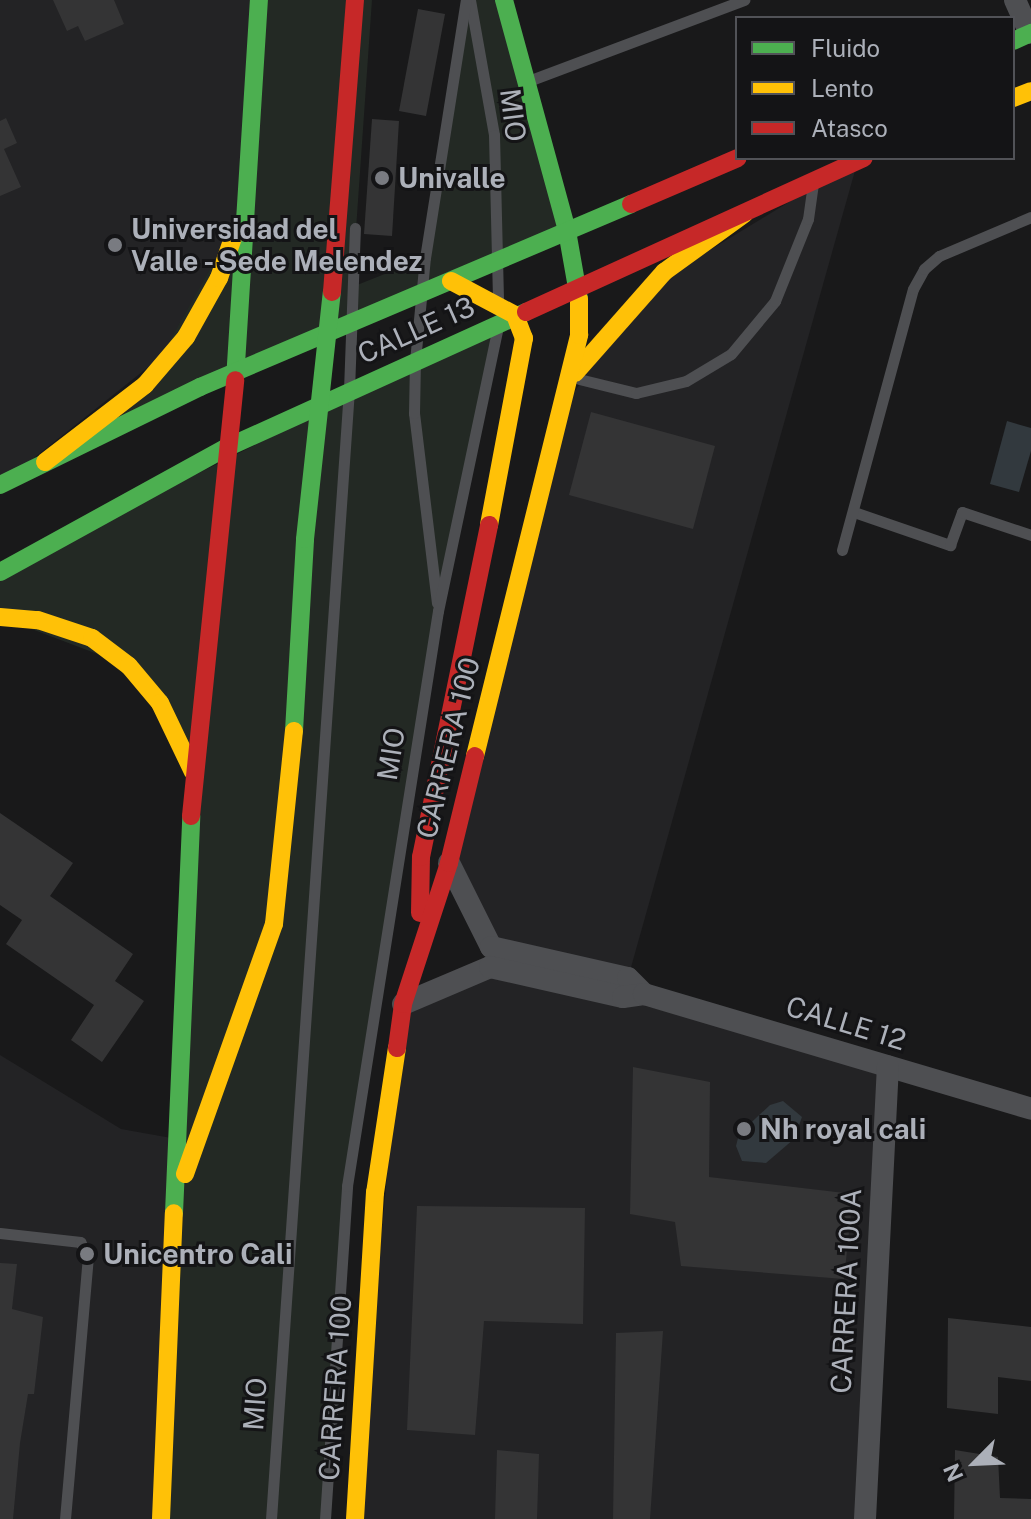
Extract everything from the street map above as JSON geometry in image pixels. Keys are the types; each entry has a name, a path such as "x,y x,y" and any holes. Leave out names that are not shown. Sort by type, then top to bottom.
{"main road":[{"path":"161,1519 193,772 236,373 259,0"},
{"path":"174,1201 248,1009 274,924 288,824 305,539 328,332 355,0"},
{"name":"CARRERA 100","path":"355,1519 375,1193 403,1004 420,943 449,863 572,378 579,335 579,286 567,231 523,82 504,0"},
{"path":"45,462 145,385 186,337 228,251 242,212 251,143"},
{"name":"CALLE 13","path":"0,485 328,332 735,159"},
{"name":"CALLE 13","path":"0,572 226,448 415,361 504,315 579,286 859,160"},
{"path":"572,378 655,281 744,214"},
{"path":"420,943 421,857 523,362 524,338 504,315 451,281"},
{"path":"0,617 38,620 92,638 129,666 160,703 193,772"}],"street":[{"path":"1015,0 1030,33"},
{"name":"CALLE 12","path":"449,863 491,947 628,978 644,994"},
{"name":"CALLE 12","path":"403,1004 490,967 623,997 644,994 1031,1109"},
{"name":"CARRERA 100A","path":"865,1519 888,1067"}],"lane":[{"name":"MIO","path":"438,611 414,413 415,361 425,258 468,0"},
{"name":"MIO","path":"325,1519 347,1186 438,611 504,315 494,135 468,0"},
{"path":"523,82 744,0"},
{"path":"572,378 636,393 686,381 731,354 775,301 808,219 814,180"},
{"name":"MIO","path":"271,1519 349,390 356,214"},
{"path":"842,550 913,289 924,269 939,256 1031,217"},
{"path":"854,512 950,545 962,512 1031,535"},
{"path":"0,1233 80,1242 88,1256 65,1519"}],"shaded area":[{"name":"Universidad del Valle - Sede Melendez","path":"0,0 259,0 242,212 186,337 0,485"},
{"path":"259,0 372,0 352,287 425,258 466,0 504,0 567,231 97,426 145,385 242,212"},
{"path":"858,160 628,978 491,947 449,863 566,404 646,289"},
{"path":"498,324 438,611 347,1186 325,1519 161,1519 193,772 129,666 0,617 0,572"},
{"path":"1007,421 1031,428 1031,451 1019,492 990,484"},
{"path":"490,967 888,1067 865,1519 355,1519 403,1004"},
{"name":"Unicentro Cali","path":"0,1055 121,1129 177,1139 161,1519 0,1519"},
{"path":"783,1101 802,1117 794,1139 766,1163 742,1161 736,1146 739,1134 770,1105"}],"building":[{"path":"53,0 114,0 124,24 85,41 78,26 67,31"},
{"name":"Univalle","path":"418,9 445,14 426,116 399,111"},
{"path":"6,118 17,143 4,149 21,187 0,196 0,121"},
{"name":"Univalle","path":"372,119 399,121 392,236 364,234"},
{"path":"591,412 715,446 693,529 569,495"},
{"path":"0,813 73,863 50,896 133,954 115,981 144,1001 102,1062 71,1040 94,1005 6,944 22,920 0,905"},
{"path":"633,1067 710,1082 709,1177 853,1194 844,1279 681,1266 675,1222 630,1214"},
{"path":"417,1206 585,1208 583,1324 484,1321 475,1435 407,1430"},
{"path":"0,1263 17,1264 12,1309 43,1317 34,1394 28,1394 20,1443 13,1519 0,1519"},
{"path":"948,1318 1031,1327 1031,1381 998,1377 998,1414 947,1408"},
{"path":"663,1331 650,1519 613,1519 616,1333"},
{"path":"497,1450 539,1454 537,1519 495,1519"},
{"path":"955,1450 998,1457 1000,1498 1031,1499 1031,1519 954,1519"}],"traffic: fast":[{"path":"235,380 259,0"},
{"path":"504,0 567,231 579,299"},
{"path":"1015,40 1031,33"},
{"path":"0,485 200,387 631,204"},
{"path":"294,731 305,539 332,292"},
{"path":"0,572 226,448 526,312"},
{"path":"174,1213 191,816"}],"traffic: slow":[{"path":"1015,97 1031,91"},
{"path":"575,373 664,272 744,214"},
{"path":"45,462 145,385 186,337 219,278 234,235"},
{"path":"451,281 515,315 524,338 489,525"},
{"path":"475,756 579,335 579,299"},
{"path":"0,617 38,620 92,638 129,666 160,703 193,772"},
{"path":"185,1174 274,924 294,731"},
{"path":"355,1519 375,1193 397,1048"},
{"path":"161,1519 174,1213"}],"traffic: jam":[{"path":"332,292 355,0"},
{"path":"631,204 735,159"},
{"path":"526,312 860,160"},
{"path":"191,816 235,380"},
{"path":"420,913 421,857 489,525"},
{"path":"397,1048 403,1004 449,863 475,756"}],"place":[{"name":"Univalle","path":"382,178"},
{"name":"Universidad del Valle - Sede Melendez","path":"115,245"},
{"name":"Nh royal cali","path":"744,1129"},
{"name":"Unicentro Cali","path":"87,1254"}]}
